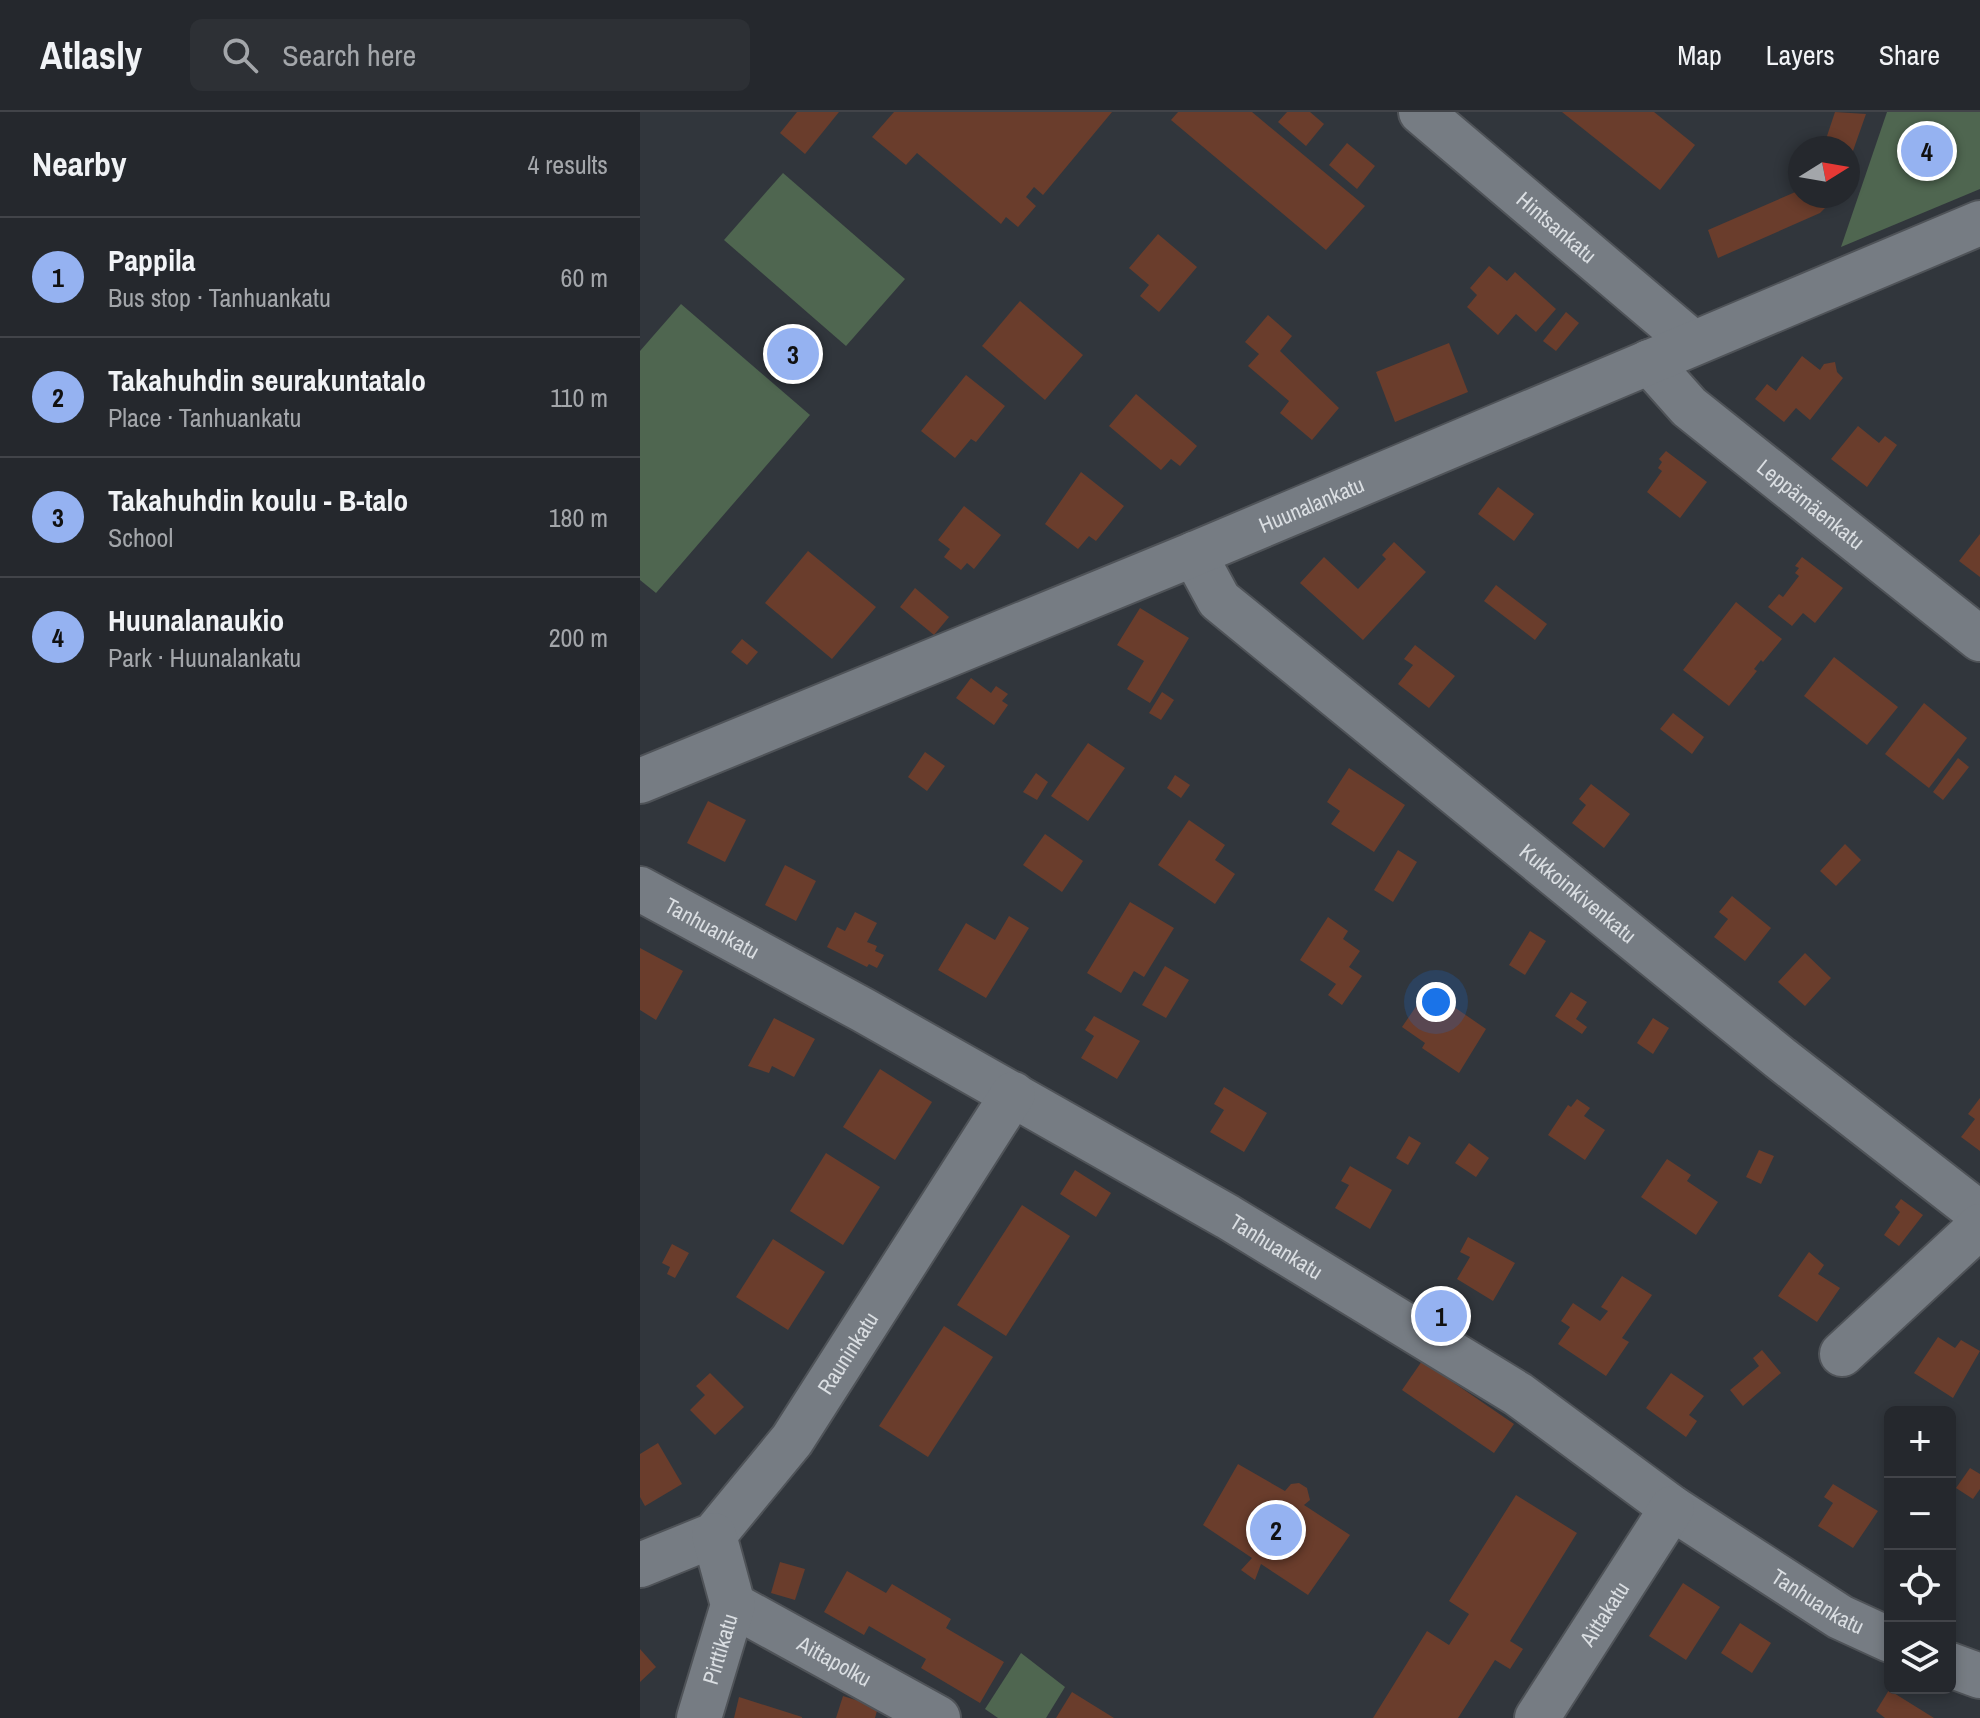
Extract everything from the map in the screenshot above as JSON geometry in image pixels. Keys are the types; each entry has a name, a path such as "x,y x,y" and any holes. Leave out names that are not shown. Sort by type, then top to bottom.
{"street":[{"name":"Hintsankatu","path":"1421,112 1693,343"},
{"name":"Huunalankatu","path":"640,781 1194,554 1980,223"},
{"name":"Leppämäenkatu","path":"1649,362 1689,407 1980,639"},
{"name":"Kukkoinkivenkatu","path":"1194,554 1219,600 1780,1058 1980,1214"},
{"name":"Tanhuankatu","path":"640,889 1013,1094 1228,1217 1505,1386 1672,1508 1840,1617 1884,1637"},
{"name":"Rauninkatu","path":"640,1565 714,1535 792,1440 1013,1094"},
{"path":"1842,1354 1980,1226"},
{"name":"Aittakatu","path":"1537,1718 1672,1508"},
{"name":"Pirttikatu","path":"699,1718 733,1605 714,1535"},
{"name":"Aittapolku","path":"733,1605 938,1718"},
{"path":"1956,1667 1980,1676"}],"green space":[{"path":"1887,112 1980,112 1980,189 1841,247 1854,208 1860,208 1860,191"},
{"path":"783,173 905,279 846,346 724,240"},
{"path":"681,304 810,415 656,593 640,580 640,351"},
{"path":"1021,1653 1065,1687 1046,1718 998,1718 985,1709"}],"building":[{"path":"797,112 839,112 805,154 780,133"},
{"path":"894,112 1112,112 1043,195 1034,187 1026,197 1036,206 1018,227 1006,217 1001,224 917,153 906,165 872,137"},
{"path":"1178,112 1252,112 1365,206 1326,250 1171,120"},
{"path":"1287,112 1310,112 1324,124 1306,146 1278,122"},
{"path":"1562,112 1654,112 1695,145 1660,190"},
{"path":"1835,112 1866,114 1858,136 1827,136"},
{"path":"1347,143 1375,166 1357,189 1329,165"},
{"path":"1788,195 1788,208 1825,208 1820,213 1718,258 1708,230"},
{"path":"1158,234 1197,267 1159,312 1140,296 1149,285 1129,268"},
{"path":"1489,266 1507,281 1515,272 1556,309 1536,332 1516,314 1498,335 1467,307 1477,295 1470,288"},
{"path":"1020,301 1083,355 1045,400 982,346"},
{"path":"1566,312 1579,323 1556,351 1543,341"},
{"path":"1268,315 1292,336 1280,351 1339,408 1312,440 1280,413 1289,401 1248,366 1259,354 1245,342"},
{"path":"1449,343 1468,392 1395,422 1376,372"},
{"path":"1802,356 1820,370 1824,364 1835,362 1837,372 1843,378 1810,420 1796,408 1784,422 1755,399 1767,384 1776,391"},
{"path":"966,375 1005,406 976,442 971,439 955,458 921,431"},
{"path":"1136,394 1197,446 1180,466 1171,459 1161,470 1109,426"},
{"path":"1858,426 1879,443 1885,436 1897,445 1867,487 1831,459"},
{"path":"1666,451 1707,482 1680,518 1647,492 1662,471 1658,468 1662,462 1659,459"},
{"path":"1081,472 1124,506 1096,541 1089,536 1078,549 1045,524"},
{"path":"1498,487 1534,514 1514,541 1478,514"},
{"path":"964,506 1001,535 974,569 967,563 961,570 944,557 950,549 938,540"},
{"path":"1980,534 1980,577 1959,561"},
{"path":"1394,542 1426,572 1363,640 1300,583 1324,557 1358,589 1386,559 1382,555"},
{"path":"808,551 876,607 832,659 765,603"},
{"path":"1802,557 1843,588 1815,623 1803,613 1792,626 1768,607 1779,594 1783,597 1799,576 1795,573 1799,568 1795,566"},
{"path":"1496,585 1547,624 1535,640 1484,601"},
{"path":"915,588 949,617 934,635 900,607"},
{"path":"1736,602 1782,639 1763,662 1761,660 1754,669 1757,671 1729,706 1683,670"},
{"path":"1140,608 1189,638 1150,703 1127,689 1144,661 1117,645"},
{"path":"742,639 758,652 747,665 731,652"},
{"path":"1415,645 1455,676 1429,708 1398,684 1413,665 1404,659"},
{"path":"1834,657 1898,707 1867,745 1804,696"},
{"path":"971,678 991,693 996,686 1008,694 1002,701 1008,705 994,725 956,698"},
{"path":"1162,692 1174,700 1161,720 1149,713"},
{"path":"1924,703 1967,738 1929,788 1885,754"},
{"path":"1673,713 1704,737 1692,754 1660,729"},
{"path":"1088,743 1125,768 1088,821 1051,796"},
{"path":"925,752 945,766 927,791 908,777"},
{"path":"1958,758 1969,767 1943,800 1933,792"},
{"path":"1349,768 1405,805 1374,852 1331,824 1340,811 1327,802"},
{"path":"1036,773 1048,782 1037,800 1023,792"},
{"path":"1175,775 1190,785 1181,798 1167,788"},
{"path":"1591,784 1630,814 1604,848 1572,823 1586,805 1579,799"},
{"path":"708,801 746,820 725,862 687,843"},
{"path":"1189,820 1225,845 1215,860 1235,874 1215,904 1158,865"},
{"path":"1045,834 1083,861 1062,892 1023,865"},
{"path":"1845,844 1861,860 1836,886 1820,871"},
{"path":"1398,850 1417,862 1393,902 1374,890"},
{"path":"785,865 816,881 796,921 765,905"},
{"path":"1732,896 1771,928 1745,961 1714,937 1728,919 1719,912"},
{"path":"1130,902 1174,928 1144,977 1134,971 1121,993 1087,973"},
{"path":"855,912 877,923 867,942 877,946 875,951 884,955 877,968 869,964 867,967 827,947 837,927 845,931"},
{"path":"1009,916 1029,928 986,998 938,970 966,923 995,940"},
{"path":"1328,917 1348,931 1343,939 1360,951 1349,967 1362,976 1342,1005 1328,995 1336,984 1300,960"},
{"path":"1530,931 1546,941 1525,975 1509,965"},
{"path":"640,948 683,971 656,1020 640,1010"},
{"path":"1805,953 1831,978 1805,1006 1778,982"},
{"path":"1165,966 1189,980 1166,1018 1142,1005"},
{"path":"1428,989 1486,1029 1459,1073 1422,1048 1425,1043 1402,1027"},
{"path":"1571,992 1587,1002 1576,1019 1587,1027 1582,1034 1555,1016"},
{"path":"1094,1016 1140,1041 1117,1079 1081,1058 1094,1036 1085,1030"},
{"path":"774,1018 815,1039 794,1077 772,1066 769,1073 748,1066"},
{"path":"1653,1018 1669,1028 1653,1054 1637,1043"},
{"path":"880,1069 932,1102 895,1160 843,1127"},
{"path":"1224,1087 1267,1113 1244,1152 1210,1132 1224,1110 1214,1104"},
{"path":"1980,1098 1980,1151 1961,1137 1975,1119 1968,1114"},
{"path":"1577,1099 1590,1108 1584,1116 1605,1130 1585,1160 1548,1135 1568,1105 1571,1107"},
{"path":"1409,1136 1421,1143 1408,1165 1396,1158"},
{"path":"1469,1143 1489,1158 1476,1177 1455,1163"},
{"path":"1759,1150 1774,1156 1761,1184 1746,1177"},
{"path":"826,1153 880,1187 843,1245 790,1211"},
{"path":"1667,1159 1691,1175 1687,1181 1718,1202 1696,1235 1641,1197"},
{"path":"1350,1166 1392,1190 1370,1229 1335,1208 1349,1185 1341,1181"},
{"path":"1075,1170 1111,1193 1096,1217 1060,1194"},
{"path":"1901,1199 1923,1215 1899,1246 1884,1235 1900,1212 1895,1207"},
{"path":"1022,1205 1070,1236 1006,1336 957,1305"},
{"path":"1468,1237 1515,1263 1493,1301 1457,1279 1470,1257 1460,1252"},
{"path":"773,1239 825,1272 788,1330 736,1297"},
{"path":"672,1244 689,1253 675,1278 667,1274 670,1267 662,1263"},
{"path":"1809,1252 1824,1265 1818,1274 1840,1288 1817,1322 1778,1296"},
{"path":"1622,1276 1652,1295 1622,1338 1629,1342 1606,1376 1558,1344 1570,1327 1561,1321 1573,1303 1600,1321 1608,1311 1601,1307"},
{"path":"944,1326 993,1357 928,1457 879,1426"},
{"path":"1938,1337 1955,1348 1961,1340 1980,1351 1953,1398 1914,1373"},
{"path":"1762,1350 1781,1373 1743,1406 1730,1390 1759,1366 1753,1358"},
{"path":"1422,1361 1514,1424 1494,1453 1402,1390"},
{"path":"710,1373 744,1407 715,1435 690,1410 705,1395 696,1386"},
{"path":"1671,1373 1704,1396 1689,1415 1697,1421 1686,1437 1646,1408"},
{"path":"658,1443 682,1484 645,1506 640,1497 640,1454"},
{"path":"1238,1464 1285,1491 1291,1484 1299,1483 1307,1488 1310,1500 1304,1505 1350,1535 1308,1595 1261,1564 1255,1580 1241,1570 1252,1558 1203,1525"},
{"path":"1970,1468 1980,1474 1980,1489 1973,1499 1956,1488"},
{"path":"1833,1484 1878,1511 1853,1548 1818,1526 1833,1503 1824,1497"},
{"path":"1516,1495 1577,1533 1510,1641 1523,1649 1510,1669 1495,1660 1458,1718 1373,1718 1427,1631 1449,1645 1469,1614 1449,1601"},
{"path":"780,1562 805,1569 795,1600 771,1593"},
{"path":"847,1571 886,1593 892,1584 951,1619 946,1628 1004,1662 980,1703 921,1668 926,1659 869,1626 864,1635 824,1612"},
{"path":"1683,1583 1720,1607 1686,1660 1649,1636"},
{"path":"1740,1623 1771,1643 1752,1673 1721,1653"},
{"path":"640,1649 656,1667 640,1682"},
{"path":"1072,1692 1114,1718 1056,1718"},
{"path":"1887,1694 1895,1694 1934,1718 1885,1718 1876,1711"},
{"path":"843,1696 878,1707 875,1718 836,1718"},
{"path":"739,1697 802,1717 802,1718 734,1718"}],"place":[{"name":"Huunalanaukio","path":"1927,151"},
{"name":"Takahuhdin koulu - B-talo","path":"793,354"},
{"name":"Pappila","path":"1441,1316"},
{"name":"Takahuhdin seurakuntatalo","path":"1276,1530"}]}
